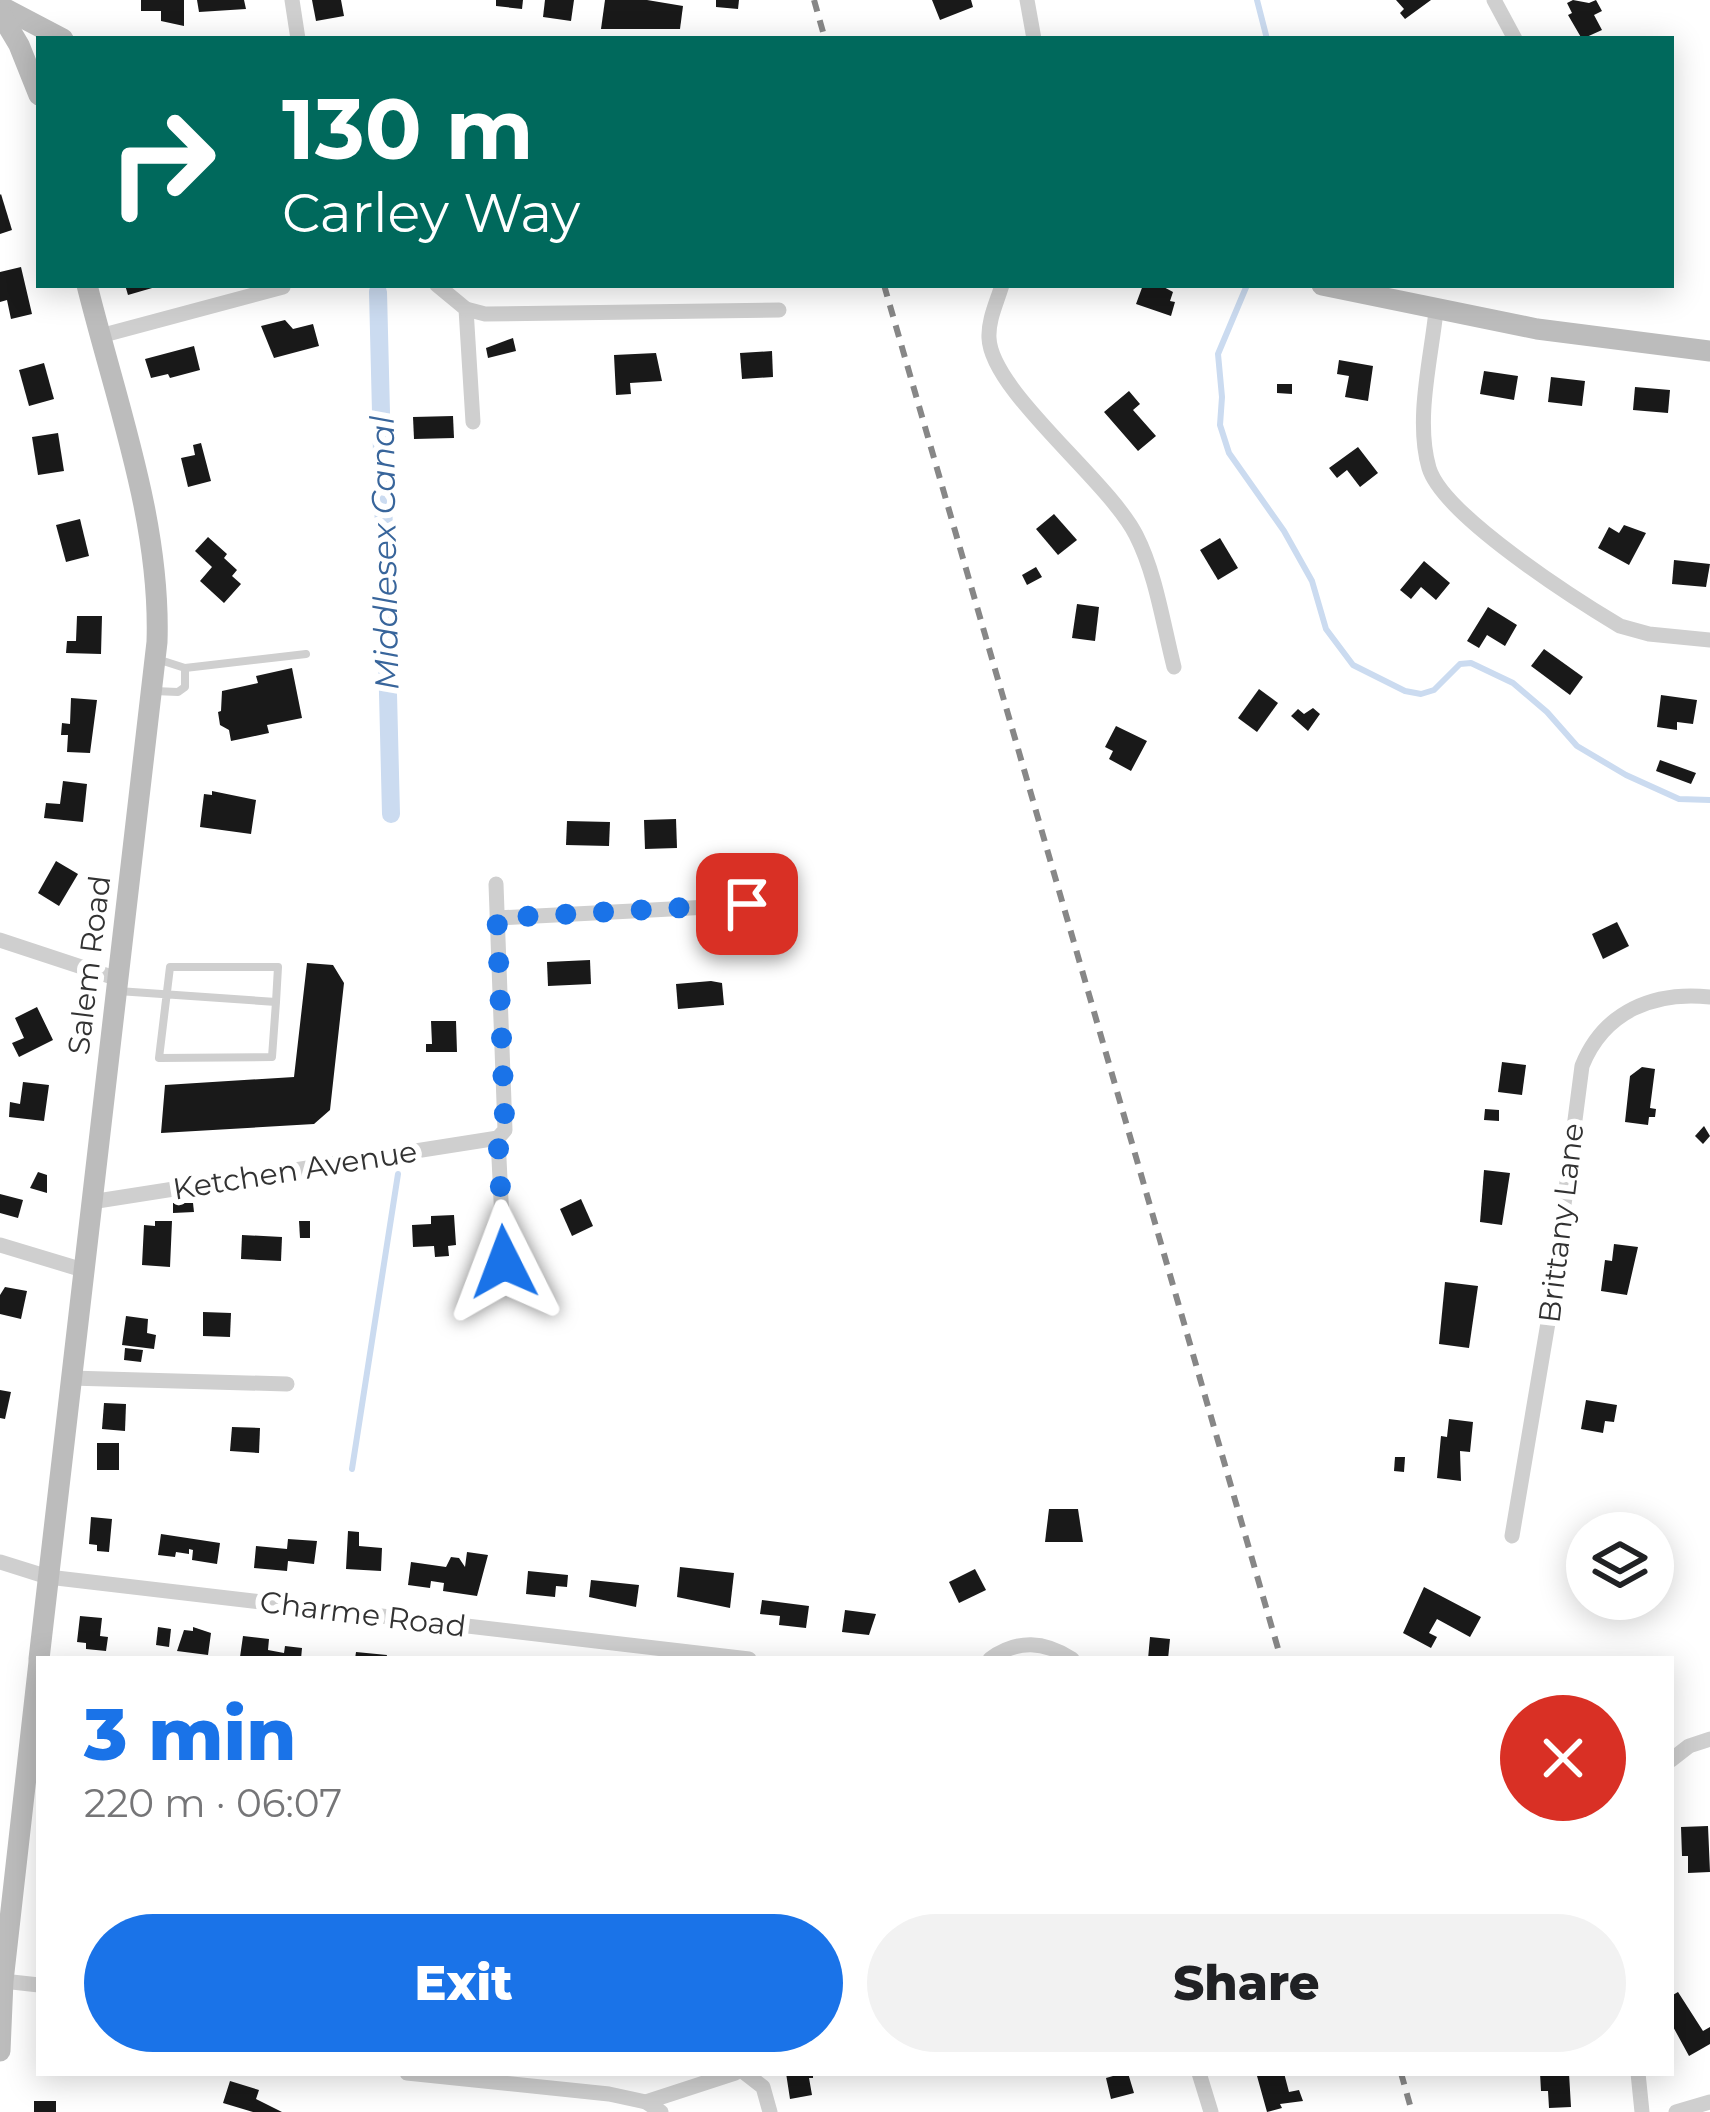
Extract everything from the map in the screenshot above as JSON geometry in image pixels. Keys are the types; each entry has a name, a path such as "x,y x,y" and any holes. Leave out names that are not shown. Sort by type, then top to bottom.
{"main road":[{"path":"0,9 57,36"},
{"path":"0,9 36,88"},
{"name":"Salem Road","path":"39,1656 156,659 157,591 151,542 88,288"},
{"path":"1349,288 1404,294 1436,311 1710,351"},
{"name":"Salem Road","path":"0,2051 11,1817 32,1781 36,1712"}],"street":[{"path":"292,0 298,36"},
{"path":"1027,0 1033,36"},
{"path":"1494,0 1513,36"},
{"path":"100,336 279,288"},
{"path":"441,288 466,309 485,314 779,310"},
{"path":"1001,288 988,336 991,354 1014,389 1109,496 1136,535 1174,667"},
{"path":"466,309 473,422"},
{"path":"1436,311 1425,446 1433,480 1443,495 1469,520 1620,626 1710,640"},
{"path":"496,884 505,1130 498,1138 504,1262"},
{"path":"497,918 747,904"},
{"path":"0,940 117,985"},
{"name":"Brittany Lane","path":"1512,1536 1551,1305 1582,1066 1595,1041 1630,1009 1678,994 1710,997"},
{"name":"Ketchen Avenue","path":"91,1202 498,1138"},
{"path":"0,1245 83,1270"},
{"path":"70,1378 287,1384"},
{"name":"Charme Road","path":"0,1562 48,1577 722,1656"},
{"path":"995,1656 1027,1643 1066,1656"},
{"path":"1674,1758 1710,1739"},
{"path":"3,1981 36,1985"},
{"path":"436,2076 609,2094 646,2102 661,2112"},
{"path":"646,2102 726,2076"},
{"path":"749,2076 763,2087 770,2112"},
{"path":"1200,2076 1211,2112"},
{"path":"1638,2076 1642,2112"},
{"path":"1676,2112 1710,2102"}],"lane":[{"path":"156,659 185,668 307,654"},
{"path":"153,691 178,692 185,687 185,668"},
{"path":"170,967 278,967 276,1002 272,1058 159,1058 170,967"},
{"path":"117,985 166,994 276,1002"}],"building":[{"path":"141,0 184,0 184,26 161,21 161,11 141,11"},
{"path":"197,0 244,0 246,9 199,12"},
{"path":"312,0 341,0 344,16 316,21"},
{"path":"496,0 523,0 522,9 496,6"},
{"path":"545,0 574,0 571,21 543,17"},
{"path":"605,0 683,6 680,29 601,29"},
{"path":"716,0 739,0 738,9 716,7"},
{"path":"932,0 971,0 973,7 940,20"},
{"path":"1396,0 1431,0 1405,19"},
{"path":"1596,0 1602,11 1594,15 1602,30 1580,36 1567,3"},
{"path":"0,195 12,230 0,234"},
{"path":"21,267 32,314 11,319 7,300 0,302 0,272"},
{"path":"126,288 152,288 128,295"},
{"path":"1142,288 1166,288 1173,292 1170,301 1175,302 1171,316 1136,304"},
{"path":"285,320 293,329 313,324 319,346 274,358 261,326"},
{"path":"513,338 516,351 488,358 486,348"},
{"path":"194,346 200,370 151,378 145,359"},
{"path":"772,351 773,377 742,379 740,353"},
{"path":"656,353 662,381 630,383 631,394 616,395 614,355"},
{"path":"1339,360 1373,366 1368,401 1345,397 1349,376 1337,374"},
{"path":"44,363 54,399 29,406 19,370"},
{"path":"1484,371 1518,376 1514,400 1480,394"},
{"path":"1551,377 1585,381 1582,406 1548,402"},
{"path":"1277,384 1292,384 1292,394 1277,393"},
{"path":"1635,387 1670,390 1668,413 1633,410"},
{"path":"1129,391 1140,404 1133,410 1156,436 1138,451 1104,412"},
{"path":"453,416 454,438 414,439 413,417"},
{"path":"58,433 64,471 38,475 32,437"},
{"path":"201,443 211,481 188,487 181,458 195,455 193,445"},
{"path":"1358,447 1378,473 1360,487 1347,470 1337,478 1329,468"},
{"path":"1054,514 1077,540 1058,555 1036,529"},
{"path":"80,519 89,556 66,562 56,525"},
{"path":"1624,525 1646,533 1629,565 1598,548 1609,527 1619,533"},
{"path":"208,537 227,554 224,558 237,570 232,576 241,584 224,603 200,581 212,567 195,551"},
{"path":"1220,538 1238,568 1218,580 1200,550"},
{"path":"1674,560 1710,564 1706,587 1672,584"},
{"path":"1424,561 1450,583 1436,600 1421,587 1411,599 1400,590"},
{"path":"1036,567 1042,577 1027,585 1022,575"},
{"path":"1077,604 1099,607 1095,641 1072,638"},
{"path":"1488,607 1517,625 1505,646 1487,635 1479,648 1467,641"},
{"path":"77,616 102,616 101,654 66,653 67,641 76,641"},
{"path":"1544,649 1583,677 1570,695 1531,666"},
{"path":"292,668 302,718 267,725 269,733 231,741 229,730 220,725 222,691 258,683 256,676"},
{"path":"1259,689 1278,703 1257,732 1238,718"},
{"path":"1661,695 1697,700 1693,724 1677,722 1677,730 1657,727"},
{"path":"71,698 97,700 90,753 67,752 68,735 61,735 62,723 70,724"},
{"path":"1313,708 1320,714 1308,731 1291,716 1298,709 1304,714"},
{"path":"1116,726 1147,741 1131,771 1109,759 1113,751 1105,747"},
{"path":"1660,760 1696,773 1691,784 1656,771"},
{"path":"63,781 87,784 83,822 44,818 46,803 60,804"},
{"path":"212,791 256,800 251,834 200,827 204,794 212,795"},
{"path":"676,819 677,848 645,849 644,820"},
{"path":"567,821 610,822 609,846 566,845"},
{"path":"56,861 78,874 59,906 38,893"},
{"path":"1617,922 1629,946 1603,959 1592,934"},
{"path":"590,960 591,984 548,986 547,962"},
{"path":"307,963 333,965 344,983 330,1110 314,1124 161,1133 165,1085 294,1077"},
{"path":"722,983 724,1005 678,1009 676,984"},
{"path":"37,1007 53,1040 19,1057 12,1043 24,1038 15,1018"},
{"path":"431,1021 456,1021 457,1052 426,1052 426,1044 432,1044"},
{"path":"1502,1062 1526,1065 1522,1095 1498,1092"},
{"path":"1642,1067 1655,1069 1650,1108 1656,1109 1655,1117 1649,1117 1648,1125 1625,1122 1630,1076"},
{"path":"23,1082 49,1085 44,1121 9,1117 10,1102 20,1104"},
{"path":"1485,1109 1499,1110 1499,1121 1484,1120"},
{"path":"1704,1126 1710,1136 1703,1144 1695,1136"},
{"path":"1484,1170 1510,1173 1502,1225 1480,1222"},
{"path":"38,1172 47,1175 47,1193 30,1188"},
{"path":"0,1194 23,1200 18,1218 0,1213"},
{"path":"581,1199 593,1226 572,1236 560,1209"},
{"path":"173,1203 193,1203 194,1212 173,1213"},
{"path":"454,1215 456,1245 448,1246 449,1256 435,1257 434,1246 413,1247 412,1225 431,1224 431,1216"},
{"path":"155,1221 172,1221 170,1267 142,1265 144,1225 155,1226"},
{"path":"299,1221 310,1221 310,1238 300,1238"},
{"path":"242,1235 282,1237 281,1261 241,1259"},
{"path":"1614,1244 1638,1247 1627,1295 1601,1291 1605,1260 1612,1261"},
{"path":"1445,1282 1478,1286 1469,1348 1439,1344"},
{"path":"5,1287 27,1291 21,1319 0,1314"},
{"path":"203,1312 231,1313 230,1337 203,1336"},
{"path":"126,1316 148,1319 147,1333 156,1335 154,1349 122,1345"},
{"path":"125,1348 143,1350 141,1362 124,1360"},
{"path":"0,1390 11,1392 5,1419 0,1418"},
{"path":"1586,1400 1617,1405 1614,1422 1605,1421 1603,1433 1581,1429"},
{"path":"104,1403 126,1404 125,1431 102,1429"},
{"path":"1449,1419 1473,1422 1470,1452 1460,1451 1461,1481 1437,1478 1441,1436 1447,1437"},
{"path":"232,1427 260,1428 259,1453 230,1451"},
{"path":"97,1443 119,1443 119,1470 97,1470"},
{"path":"1395,1457 1405,1457 1404,1472 1394,1471"},
{"path":"1049,1509 1078,1509 1083,1542 1045,1542"},
{"path":"91,1517 112,1519 109,1552 89,1544"},
{"path":"348,1531 359,1532 359,1546 382,1548 381,1571 346,1569"},
{"path":"161,1534 220,1543 217,1564 192,1560 189,1549 189,1554 176,1552 175,1557 158,1555"},
{"path":"288,1539 317,1541 314,1564 288,1561 287,1571 254,1568 256,1546 287,1549"},
{"path":"467,1552 488,1555 477,1596 443,1591 444,1583 431,1581 430,1588 408,1585 411,1562 446,1567 451,1557 459,1558 465,1567"},
{"path":"680,1567 734,1573 730,1608 677,1597"},
{"path":"975,1569 986,1590 959,1603 949,1582"},
{"path":"528,1571 568,1575 567,1587 556,1586 555,1597 526,1594"},
{"path":"591,1580 639,1585 636,1607 589,1597"},
{"path":"1424,1587 1481,1617 1470,1637 1437,1619 1429,1633 1437,1637 1431,1648 1403,1633"},
{"path":"762,1600 809,1606 806,1628 779,1625 780,1616 760,1614"},
{"path":"845,1610 876,1614 869,1635 842,1632"},
{"path":"80,1616 102,1618 100,1636 108,1637 106,1651 86,1649 86,1643 77,1642"},
{"path":"158,1627 171,1629 169,1647 156,1645"},
{"path":"193,1627 211,1633 208,1655 177,1651 184,1630 193,1631"},
{"path":"243,1636 269,1639 268,1650 284,1653 285,1646 302,1648 301,1656 240,1656"},
{"path":"1150,1637 1170,1639 1168,1656 1148,1656"},
{"path":"1708,1826 1710,1872 1688,1873 1681,1827"},
{"path":"1678,1992 1703,2031 1710,2027 1710,2044 1689,2056 1674,2028 1674,1994"},
{"path":"786,2076 813,2076 809,2078 812,2095 790,2099"},
{"path":"1129,2076 1134,2093 1111,2099 1106,2078"},
{"path":"1257,2076 1285,2076 1289,2092 1299,2090 1303,2101 1280,2104 1282,2108 1267,2112"},
{"path":"1540,2076 1569,2076 1571,2107 1549,2108 1548,2091 1541,2091"},
{"path":"230,2081 259,2090 256,2099 282,2112 253,2112 223,2103"},
{"path":"34,2101 56,2101 56,2112 34,2112"}],"waterway":[{"path":"1257,0 1266,36"},
{"path":"1246,288 1218,354 1220,425 1229,453 1284,531 1312,581 1326,629 1353,665 1421,694 1434,690 1460,664 1471,663 1513,683 1577,746 1626,775 1679,799 1710,800"},
{"name":"Middlesex Canal","path":"378,292 391,814"},
{"path":"352,1469 398,1174"}],"railway":[{"path":"814,0 824,36"},
{"path":"885,288 1280,1656"},
{"path":"1402,2076 1412,2112"}],"route":[{"path":"504,1262 498,1138 505,1130 497,918 747,904"}]}
